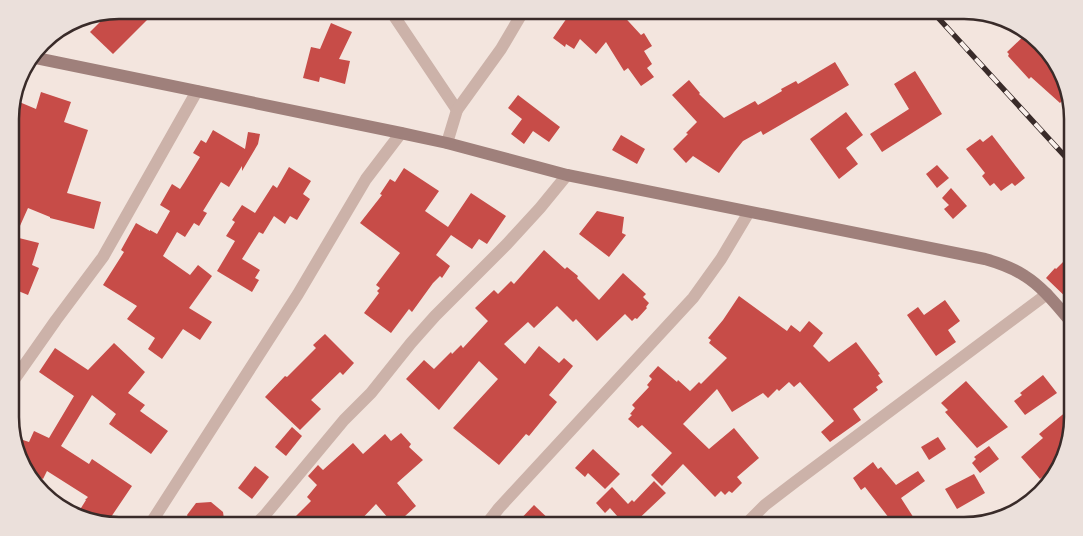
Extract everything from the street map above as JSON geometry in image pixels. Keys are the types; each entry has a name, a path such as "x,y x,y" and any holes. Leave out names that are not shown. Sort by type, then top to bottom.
{"street":[{"path":"396,19 457,110"},
{"path":"446,143 457,110 501,49 519,19"},
{"path":"38,59 401,133 567,175 985,259 1007,266 1026,276 1047,294 1064,314"},
{"path":"19,373 102,256 197,91"},
{"path":"155,517 298,294 366,179 401,133"},
{"path":"262,517 338,428 371,393 435,316 507,244 567,175"},
{"path":"492,517 693,298 721,259 749,212"},
{"path":"753,517 787,488 1047,294"}],"building":[{"path":"148,19 113,54 90,32 101,21"},
{"path":"566,19 626,19 641,35 644,33 652,46 644,51 652,64 647,68 654,77 641,86 628,68 624,71 606,42 596,54 580,39 574,49 566,44 565,47 553,38"},
{"path":"331,23 352,32 339,59 350,61 345,84 320,77 319,82 303,78 311,47 320,49"},
{"path":"1022,37 1025,39 1044,58 1051,69 1057,80 1062,101 1060,103 1031,77 1029,79 1008,56 1007,52"},
{"path":"835,62 849,85 763,135 761,131 743,141 719,173 693,156 686,163 673,149 697,122 672,95 689,80 699,94 724,118 755,101 758,105 782,91 781,89 796,81 798,84"},
{"path":"915,71 942,114 882,152 870,134 909,109 894,84"},
{"path":"41,92 71,102 64,122 88,130 67,193 101,202 94,229 50,218 28,208 19,228 20,102 36,109"},
{"path":"518,95 560,127 549,142 533,131 524,144 511,134 522,119 508,108"},
{"path":"846,112 863,135 846,148 858,164 839,179 810,139"},
{"path":"213,130 245,149 248,132 260,134 258,144 242,171 242,166 229,187 221,182 203,211 207,213 199,226 194,223 185,237 177,232 163,256 190,275 198,265 212,276 189,308 212,322 200,340 183,329 162,359 148,349 155,338 127,319 137,306 103,285 124,252 121,250 136,223 157,234 170,211 160,205 172,184 180,189 200,157 193,153 201,140 206,143"},
{"path":"621,135 645,149 637,164 612,150"},
{"path":"992,135 1025,178 1015,186 1012,183 1001,191 994,183 990,186 982,176 985,173 966,149 980,139 983,142"},
{"path":"937,165 949,178 937,188 926,174"},
{"path":"289,167 311,181 303,194 310,199 297,220 290,216 285,224 274,216 263,234 259,232 242,259 260,270 255,278 259,280 252,292 217,271 235,241 226,236 235,222 232,220 242,205 255,213 273,185 277,188"},
{"path":"404,168 439,191 425,211 448,227 471,193 506,216 487,244 479,239 472,249 451,235 436,255 450,266 442,278 440,276 433,283 412,312 409,309 391,333 364,313 379,293 377,291 380,288 376,285 400,253 360,223 382,195 380,194 390,179 395,182"},
{"path":"951,188 967,206 953,219 944,209 949,205 942,198"},
{"path":"597,211 624,217 622,233 626,235 609,257 579,234"},
{"path":"19,238 39,243 32,265 39,268 28,295 19,291"},
{"path":"544,250 565,269 567,267 578,276 577,278 599,300 623,273 646,294 643,297 649,303 637,319 635,318 632,321 625,314 597,341 576,319 573,322 557,306 534,328 528,322 504,344 525,364 539,346 559,363 564,358 573,366 549,395 557,402 529,436 526,434 499,465 453,428 498,379 479,361 439,410 406,379 424,360 434,369 451,352 452,354 461,345 463,348 488,321 475,308 494,290 498,294 511,281 514,284"},
{"path":"1064,261 1064,295 1046,278"},
{"path":"739,296 787,331 791,325 800,332 809,321 823,333 813,346 829,362 856,342 880,374 878,375 883,382 876,387 878,390 853,409 861,420 830,442 821,432 834,421 800,382 794,387 789,382 779,391 777,389 768,398 763,393 732,412 717,389 683,424 709,449 734,428 759,458 737,477 742,483 732,493 729,491 725,495 721,491 715,497 683,464 662,486 651,475 672,453 642,425 638,428 628,419 635,408 632,405 649,387 647,385 652,379 649,376 658,366 690,391 699,382 701,384 727,358 709,343 711,340 708,338"},
{"path":"945,300 960,321 948,330 956,342 936,356 907,315 918,307 924,315"},
{"path":"325,334 354,363 343,375 340,372 311,400 321,409 300,430 265,397 316,348 313,345"},
{"path":"114,343 145,372 128,393 145,405 140,411 168,431 151,454 109,424 116,414 92,395 61,446 89,464 92,459 132,486 111,517 80,510 88,497 47,471 43,479 38,477 26,456 22,442 23,440 29,442 34,431 49,438 74,396 39,372 55,348 88,370"},
{"path":"1043,375 1057,393 1025,415 1014,401 1022,395 1020,393"},
{"path":"966,381 1008,427 977,448 945,412 948,410 941,403"},
{"path":"1064,413 1059,450 1047,473 1040,479 1021,457 1043,438 1039,434"},
{"path":"292,427 302,436 286,456 275,447"},
{"path":"401,433 411,444 409,447 423,460 397,483 416,506 404,517 387,517 376,504 364,517 295,517 311,501 307,497 317,485 308,476 318,465 323,470 353,443 363,454 385,434 391,441"},
{"path":"938,437 946,449 929,460 921,447"},
{"path":"989,446 999,459 980,473 972,463 976,459 974,457"},
{"path":"593,449 620,474 605,489 588,473 585,477 575,468"},
{"path":"873,462 878,469 881,467 896,485 918,471 925,481 901,498 913,517 888,517 865,487 861,490 853,478"},
{"path":"255,466 269,477 252,499 238,488"},
{"path":"974,474 985,493 957,509 945,489"},
{"path":"654,481 666,493 641,517 618,517 610,508 605,513 596,503 612,487 628,504 632,500 634,502"},
{"path":"211,502 223,512 224,517 188,517 187,515 196,503"},
{"path":"534,505 547,517 523,517"}],"railway":[{"path":"939,19 1064,155"}]}
